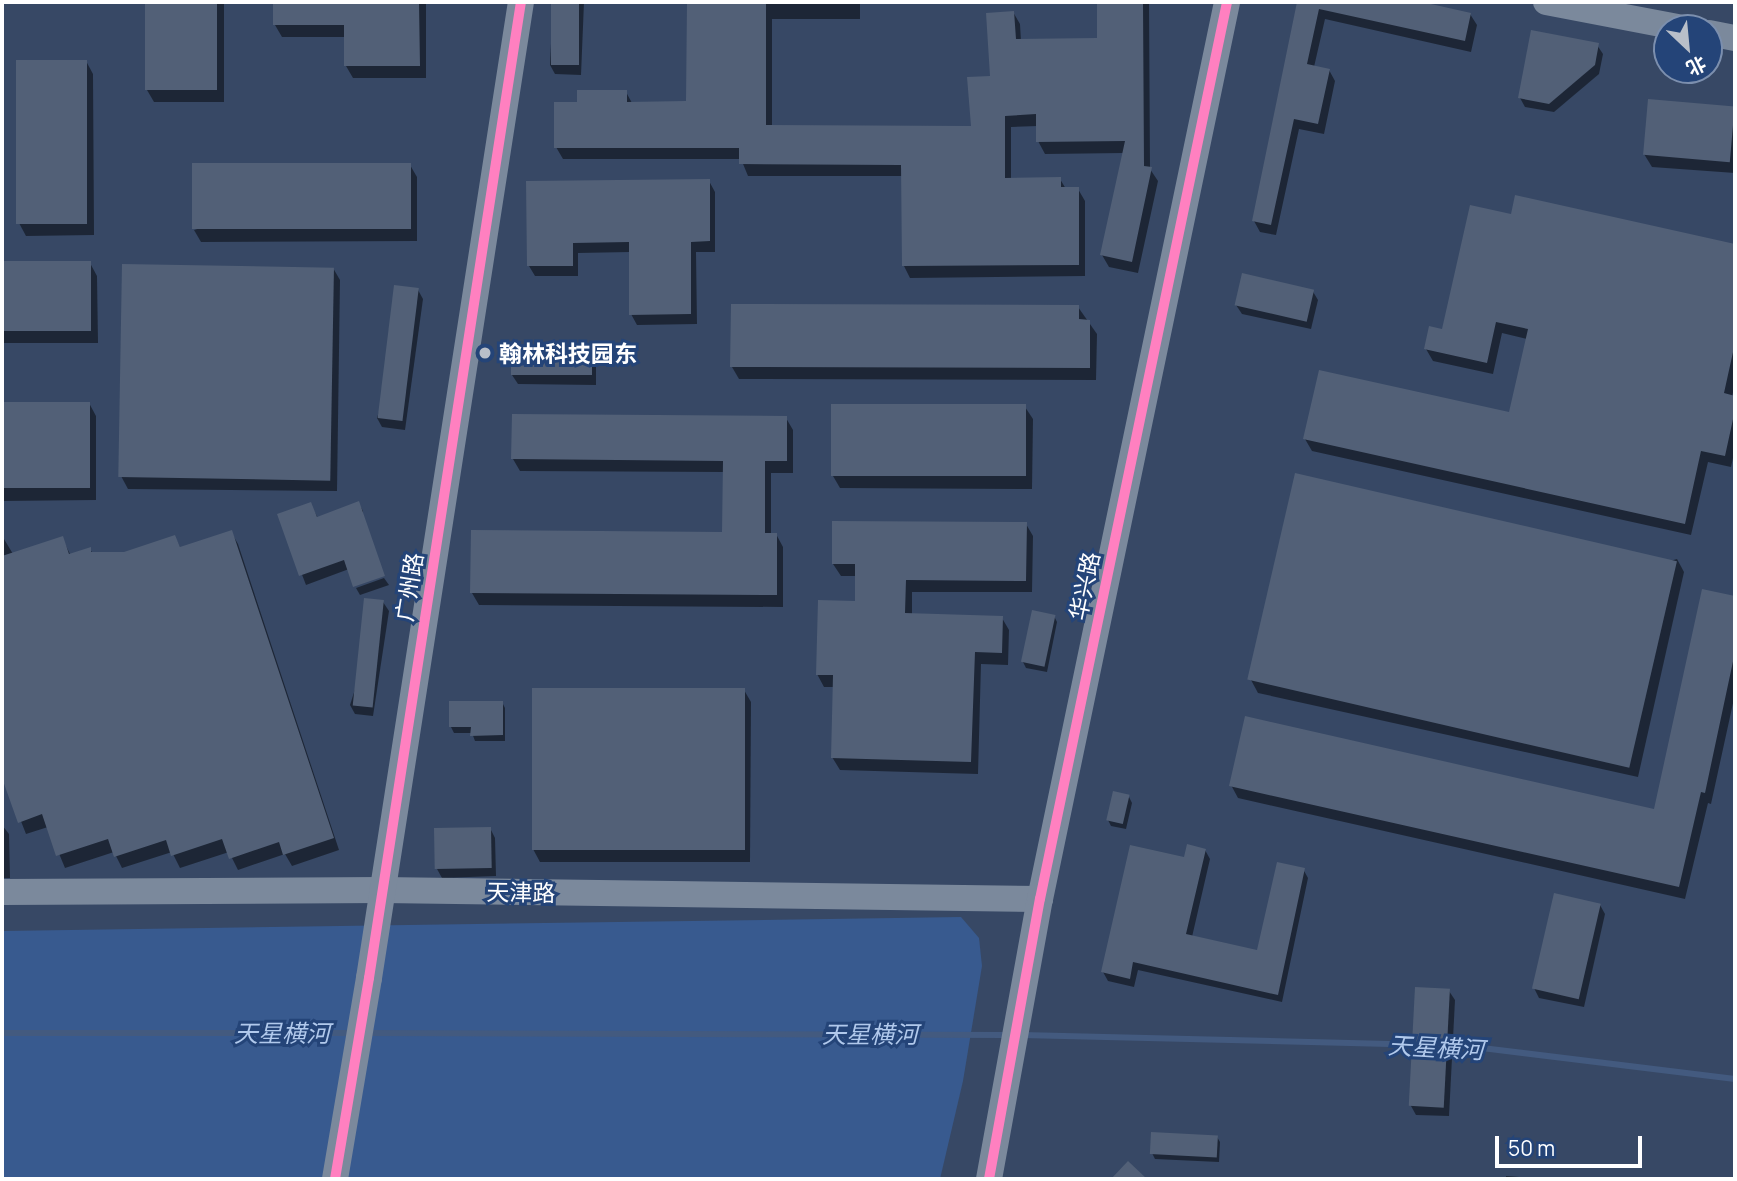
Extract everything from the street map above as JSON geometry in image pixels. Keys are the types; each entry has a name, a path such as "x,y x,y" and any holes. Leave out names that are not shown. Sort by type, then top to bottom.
{"street":[{"name":"广州路","path":"334,1179 369,978 521,2"},
{"name":"华兴路","path":"989,1179 1040,899 1227,2"},
{"path":"1546,2 1653,22"},
{"name":"天津路","path":"2,892 382,890 1040,899"}],"shaded area":[{"path":"961,917 979,938 982,966 963,1081 940,1179 2,1179 2,931"}],"building":[{"path":"145,2 217,2 217,90 145,90"},
{"path":"273,2 419,2 420,66 344,66 344,25 273,25"},
{"path":"551,2 579,2 579,65 551,65"},
{"path":"687,2 766,2 766,125 971,126 967,77 990,76 986,13 1014,11 1016,39 1097,38 1097,2 1143,2 1144,166 1152,167 1132,262 1100,255 1125,141 1036,142 1036,114 1005,116 1005,178 1061,177 1061,187 1079,187 1079,265 902,266 901,165 739,164 739,148 554,148 554,102 577,102 577,90 627,90 627,102 686,101"},
{"path":"1297,2 1422,2 1471,13 1465,41 1319,9 1307,64 1330,69 1318,124 1294,119 1271,225 1252,221"},
{"path":"1531,30 1599,43 1595,65 1549,104 1518,98"},
{"path":"16,60 87,60 87,224 16,224"},
{"path":"1648,99 1735,107 1730,162 1643,155"},
{"path":"192,163 411,163 411,229 192,229"},
{"path":"710,179 710,241 691,242 691,314 629,315 629,242 573,243 573,266 527,266 526,181"},
{"path":"1515,195 1735,244 1735,343 1724,393 1735,396 1735,410 1725,456 1701,451 1685,524 1303,439 1319,370 1509,412 1528,329 1496,322 1487,363 1424,349 1429,326 1442,329 1470,205 1511,214"},
{"path":"2,261 91,261 91,331 2,331"},
{"path":"122,264 334,268 330,481 118,477"},
{"path":"1242,273 1314,290 1307,322 1235,305"},
{"path":"394,285 419,288 402,421 378,418"},
{"path":"731,304 1079,305 1079,319 1090,320 1090,368 730,367"},
{"path":"511,350 592,350 592,375 511,375"},
{"path":"2,402 90,402 90,488 2,488"},
{"path":"831,404 1026,404 1026,476 831,476"},
{"path":"512,414 787,416 787,461 765,461 765,533 777,533 777,595 470,593 471,530 722,532 723,461 511,459"},
{"path":"1295,473 1677,561 1629,768 1247,680"},
{"path":"359,501 385,576 353,587 344,560 299,576 277,514 311,502 317,517"},
{"path":"832,521 1027,522 1026,581 906,580 905,613 1003,616 1002,653 975,652 971,762 831,758 833,675 816,675 818,600 855,601 855,564 832,564"},
{"path":"232,530 334,838 283,855 279,842 229,859 222,839 171,856 166,840 114,857 108,839 56,856 42,814 18,823 2,778 2,556 63,536 69,554 91,547 91,552 124,552 175,535 180,547"},
{"path":"1702,589 1735,596 1735,652 1705,793 1701,792 1679,887 1229,786 1245,716 1654,809"},
{"path":"364,598 384,600 373,707 353,705"},
{"path":"1032,610 1055,615 1044,667 1021,662"},
{"path":"532,688 745,688 745,850 532,850"},
{"path":"449,701 503,701 503,735 470,736 471,727 449,727"},
{"path":"1113,791 1130,795 1123,824 1106,820"},
{"path":"491,827 492,868 435,869 434,828"},
{"path":"1187,844 1206,849 1186,934 1257,950 1277,862 1305,868 1278,995 1133,962 1130,979 1101,972 1130,845 1184,857"},
{"path":"1554,893 1601,904 1579,999 1532,988"},
{"path":"1415,987 1450,989 1444,1108 1409,1106"},
{"path":"1151,1132 1218,1136 1217,1157 1150,1154"},
{"path":"1128,1161 1147,1179 1111,1179"}],"waterway":[{"name":"天星横河","path":"2,1033 353,1033"},
{"name":"天星横河","path":"367,1033 1007,1035"},
{"name":"天星横河","path":"1022,1035 1420,1045"},
{"name":"天星横河","path":"1442,1046 1474,1047 1735,1079"}],"cycle path":[{"path":"335,1179 369,978 521,2"},
{"path":"989,1179 1040,899 1227,2"}],"place":[{"name":"翰林科技园东","path":"485,353"}]}
